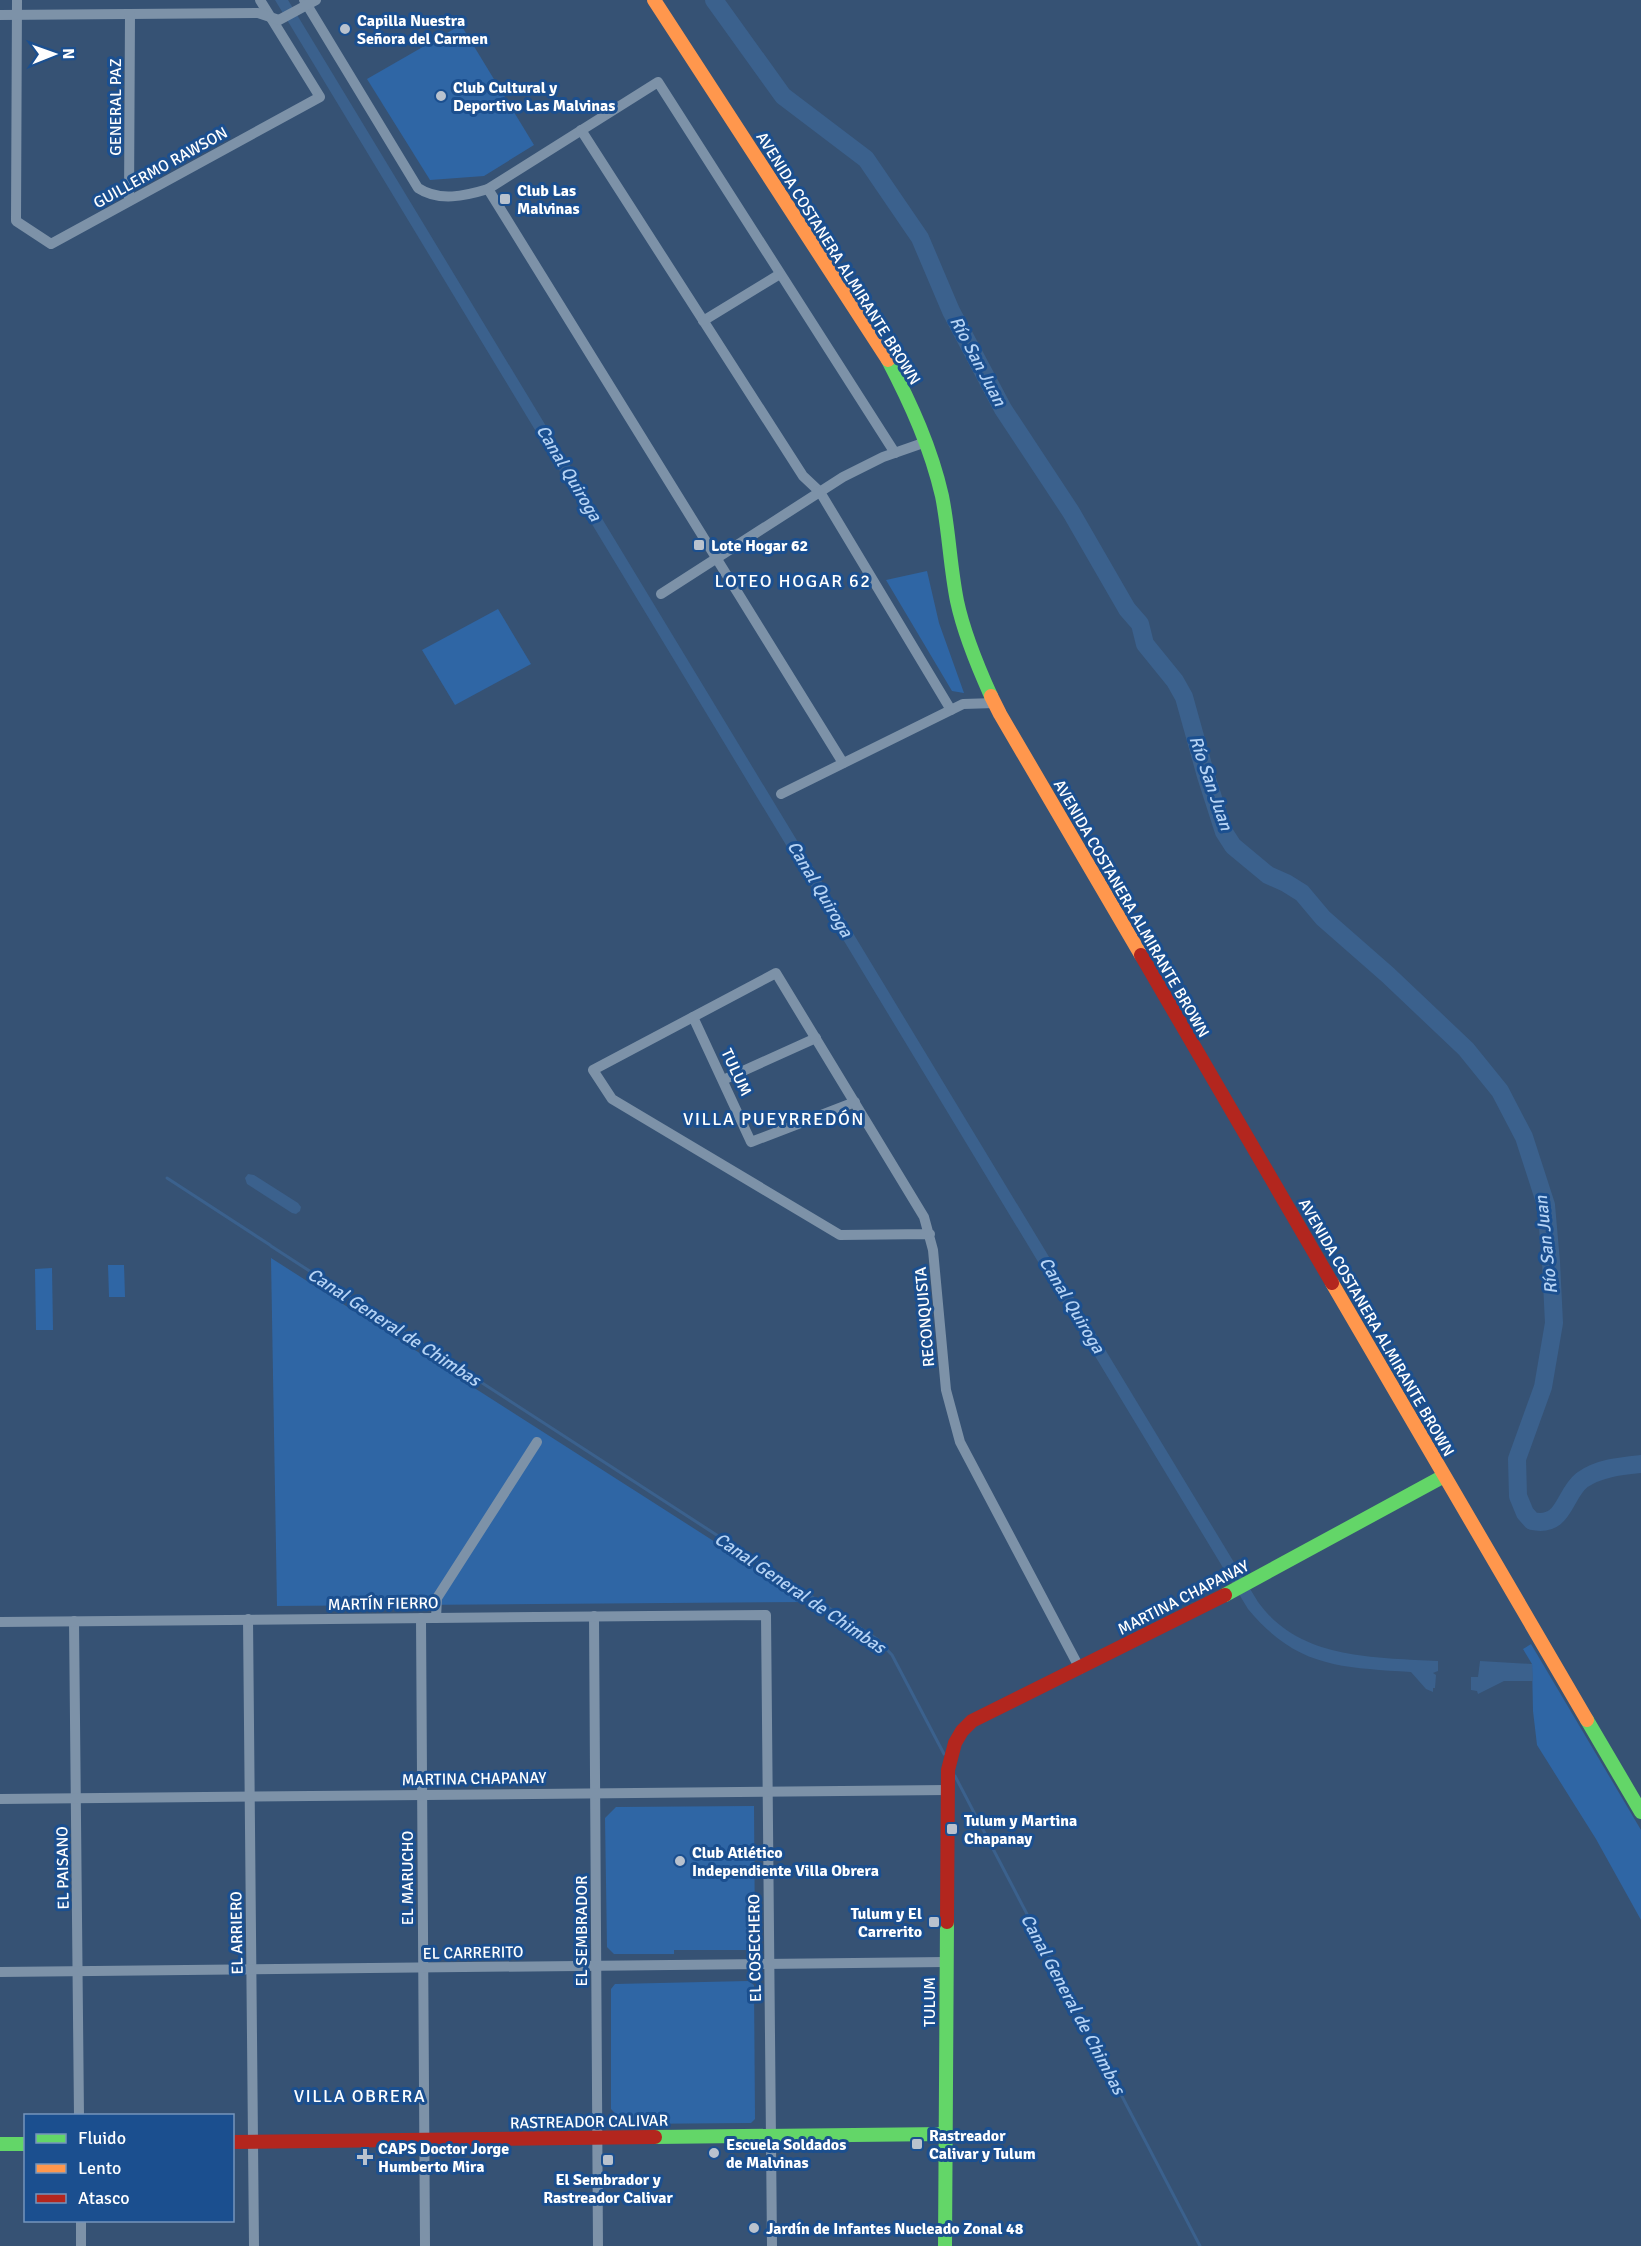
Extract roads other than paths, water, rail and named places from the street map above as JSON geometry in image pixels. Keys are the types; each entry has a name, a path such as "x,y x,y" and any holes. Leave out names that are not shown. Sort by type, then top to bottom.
{"main road":[{"name":"AVENIDA COSTANERA ALMIRANTE BROWN","path":"654,0 877,342 907,395 926,442 942,499 962,620 980,672 994,703 1641,1812"},
{"name":"MARTINA CHAPANAY","path":"949,1762 956,1739 972,1721 1236,1590 1444,1476"},
{"name":"TULUM","path":"945,2246 949,1762"},
{"name":"RASTREADOR CALIVAR","path":"234,2142 945,2134"},
{"path":"0,2144 24,2144"}],"street":[{"path":"16,15 17,0"},
{"path":"260,0 271,17"},
{"path":"0,15 258,13 279,20 296,12 309,2 418,188 434,195 466,195 488,189 658,82 895,453"},
{"name":"GENERAL PAZ","path":"129,201 130,14"},
{"name":"GUILLERMO RAWSON","path":"16,15 16,221 51,244 320,97 271,17"},
{"path":"581,130 802,476 820,492 951,710"},
{"path":"488,189 843,763"},
{"path":"704,321 780,274"},
{"path":"661,594 843,477 895,453 926,442"},
{"path":"781,794 963,704 994,703"},
{"name":"RECONQUISTA","path":"693,1017 776,973 924,1217 930,1234 946,1390 960,1442 1080,1669"},
{"path":"693,1017 593,1070 612,1099 840,1235 930,1234"},
{"name":"TULUM","path":"693,1017 751,1142 855,1102"},
{"path":"723,1080 816,1038"},
{"path":"436,1618 437,1598 537,1442"},
{"name":"MARTÍN FIERRO","path":"0,1622 766,1615"},
{"name":"EL COSECHERO","path":"766,1615 772,2246"},
{"name":"EL SEMBRADOR","path":"594,1616 598,2246"},
{"name":"EL MARUCHO","path":"421,1618 424,2246"},
{"name":"EL ARRIERO","path":"248,1619 254,2246"},
{"name":"EL PAISANO","path":"74,1621 79,2114"},
{"name":"MARTINA CHAPANAY","path":"0,1799 948,1790"},
{"name":"EL CARRERITO","path":"0,1972 946,1962"},
{"path":"81,2222 81,2246"}],"water":[{"name":"Canal Quiroga","path":"275,0 288,0 1258,1602 1275,1621 1295,1635 1317,1645 1364,1656 1438,1661 1438,1671 1433,1673 1436,1675 1433,1692 1426,1689 1411,1672 1342,1665 1303,1654 1284,1643 1248,1609"},
{"path":"248,1174 254,1175 298,1203 301,1207 300,1211 296,1214 292,1213 247,1184 245,1178"},
{"path":"1480,1661 1532,1664 1533,1681 1504,1681 1478,1694 1477,1691 1471,1690 1471,1677 1478,1677"}],"waterway":[{"name":"Río San Juan","path":"714,0 783,96 866,159 920,238 951,311 1003,409 1071,512 1127,609 1140,624 1145,644 1175,681 1184,697 1224,832 1233,846 1268,875 1302,893 1323,918 1388,975 1466,1049 1500,1091 1524,1137 1546,1205 1551,1262 1554,1323 1543,1387 1517,1459 1518,1496 1525,1513 1532,1521 1551,1520 1562,1509 1582,1480 1603,1470 1641,1464"},
{"name":"Canal General de Chimbas","path":"167,1178 270,1245"},
{"name":"Canal General de Chimbas","path":"271,1246 877,1639 892,1655 944,1754"},
{"name":"Canal General de Chimbas","path":"955,1776 1200,2246"}],"place":[{"name":"Capilla Nuestra Señora del Carmen","path":"345,29"},
{"name":"Club Cultural y Deportivo Las Malvinas","path":"441,96"},
{"name":"Club Las Malvinas","path":"505,199"},
{"name":"Lote Hogar 62","path":"699,545"},
{"name":"Tulum y Martina Chapanay","path":"952,1829"},
{"name":"Club Atlético Independiente Villa Obrera","path":"680,1861"},
{"name":"Tulum y El Carrerito","path":"934,1922"},
{"name":"Rastreador Calivar y Tulum","path":"917,2144"},
{"name":"Escuela Soldados de Malvinas","path":"714,2153"},
{"name":"CAPS Doctor Jorge Humberto Mira","path":"365,2157"},
{"name":"El Sembrador y Rastreador Calivar","path":"608,2160"},
{"name":"Jardín de Infantes Nucleado Zonal 48","path":"754,2228"}],"district":[{"name":"LOTEO HOGAR 62","path":"793,581"},
{"name":"VILLA PUEYRREDÓN","path":"774,1119"},
{"name":"VILLA OBRERA","path":"360,2096"}]}
